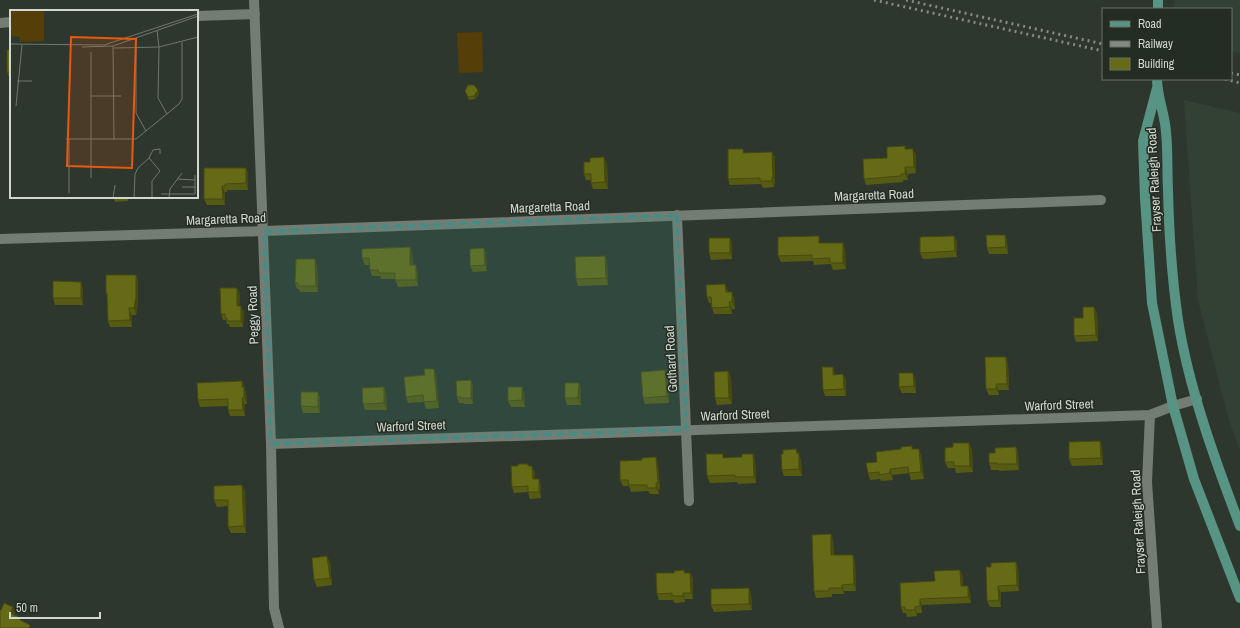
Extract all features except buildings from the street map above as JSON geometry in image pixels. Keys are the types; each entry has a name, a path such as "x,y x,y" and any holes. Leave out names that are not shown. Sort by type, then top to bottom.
{"main road":[{"name":"Frayser Raleigh Road","path":"1157,84 1166,132 1172,258 1178,320 1187,364 1197,399 1219,470 1240,526"},
{"name":"Frayser Raleigh Road","path":"1157,84 1144,141 1144,198 1152,303 1173,406 1194,479 1240,598"}],"street":[{"name":"Peggy Road","path":"254,0 264,231 271,444 274,608 279,628"},
{"path":"198,16 255,14"},
{"name":"Margaretta Road","path":"0,239 264,231 1101,200"},
{"name":"Gothard Road","path":"677,215 689,501"},
{"name":"Warford Street","path":"271,444 1150,415 1197,399"},
{"name":"Frayser Raleigh Road","path":"1150,415 1147,482 1157,628"}],"highlighted area":[{"path":"677,215 687,430 271,444 264,231"}],"shaded area":[{"path":"1174,0 1240,0 1240,53 1232,51 1232,8 1174,8"},
{"path":"482,32 483,72 459,73 457,33"},
{"path":"1184,100 1240,113 1240,450 1229,421 1198,300"}],"railway":[{"path":"874,0 1102,51"},
{"path":"906,0 1102,44"},
{"path":"1232,73 1240,75"},
{"path":"1229,80 1240,83"}]}
